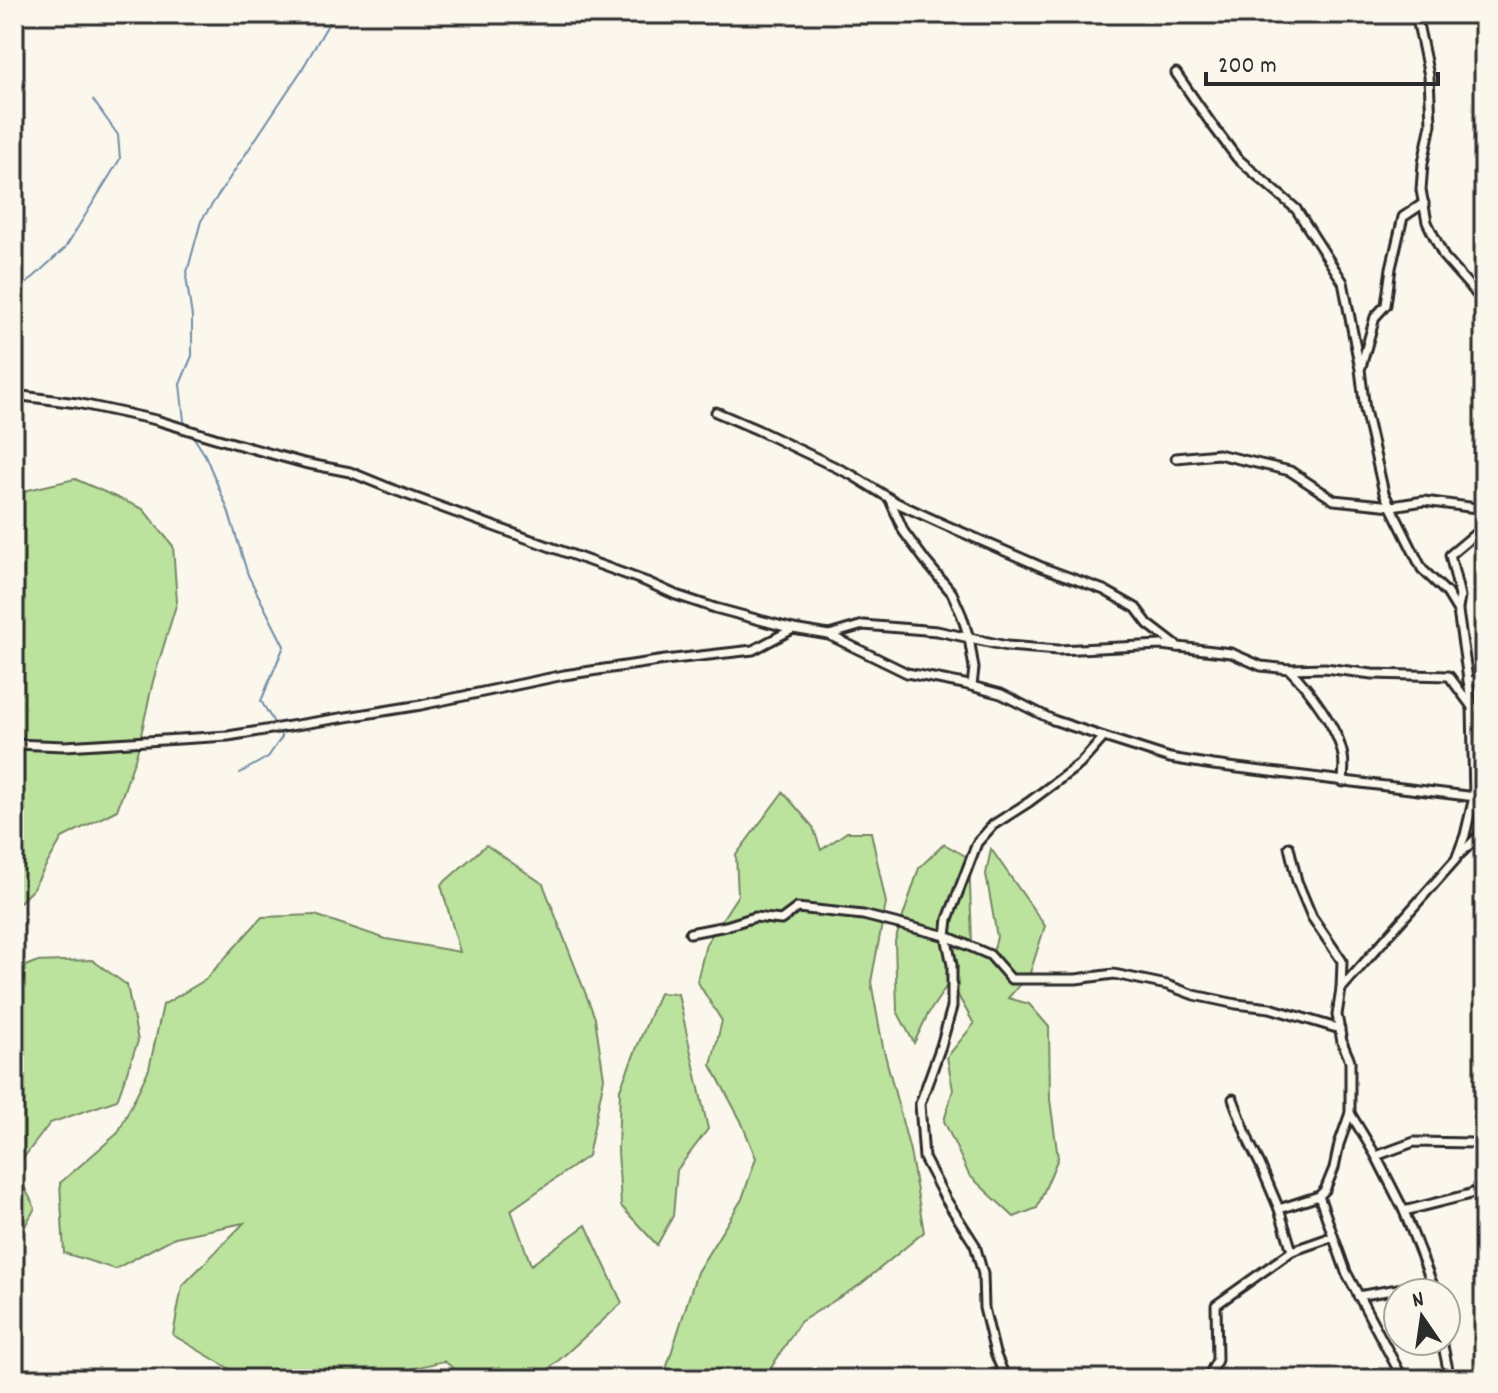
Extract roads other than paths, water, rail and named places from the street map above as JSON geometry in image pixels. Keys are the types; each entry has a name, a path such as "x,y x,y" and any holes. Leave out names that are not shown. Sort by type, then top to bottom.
{"street":[{"path":"1416,14 1429,76 1431,112 1421,190 1427,222 1444,257 1484,305"},
{"path":"1176,73 1237,158 1296,209 1343,282 1365,410 1384,493 1422,569 1447,593 1458,611"},
{"path":"1360,369 1375,317 1386,305 1403,217 1424,203"},
{"path":"14,395 77,403 156,420 304,463 350,472 676,595 793,629 829,635 907,673 1001,694 1053,720 1170,758 1484,798"},
{"path":"716,412 852,475 889,498 943,524 1044,568 1104,590 1136,608 1148,624 1180,648"},
{"path":"1176,458 1218,454 1290,471 1334,500 1392,506 1424,501 1484,509"},
{"path":"889,498 904,532 952,593 969,638 974,668 972,686"},
{"path":"1456,859 1474,797 1472,707 1458,611 1460,596 1450,555 1474,535 1484,531"},
{"path":"829,635 863,625 937,631 1007,646 1058,650 1161,645 1231,653 1261,666 1449,676 1472,707 1484,710"},
{"path":"14,744 65,746 228,736 421,705 564,675 753,650 793,629"},
{"path":"1289,669 1324,712 1343,756 1343,782"},
{"path":"1468,681 1484,680"},
{"path":"1006,1379 995,1353 984,1308 983,1274 975,1245 924,1158 920,1104 952,1007 952,965 946,936 948,919 977,843 993,825 1080,764 1104,737"},
{"path":"1341,989 1484,831"},
{"path":"1279,1209 1319,1196 1325,1190 1350,1113 1350,1061 1342,1042 1337,1015 1342,961 1312,917 1297,881 1289,847"},
{"path":"690,933 755,917 781,920 797,908 863,915 946,936 990,955 1011,979 1076,979 1114,974 1167,985 1194,995 1270,1008 1340,1029"},
{"path":"1233,1099 1279,1209 1292,1251"},
{"path":"1350,1113 1404,1211 1430,1277"},
{"path":"1376,1156 1414,1142 1484,1141"},
{"path":"1404,1211 1484,1189"},
{"path":"1319,1196 1346,1272 1403,1379"},
{"path":"1207,1379 1217,1360 1216,1305 1292,1251 1332,1237"},
{"path":"1358,1296 1382,1292"},
{"path":"1445,1357 1450,1379"}],"waterway":[{"path":"187,427 180,384 192,356 192,317 186,276 201,221 301,71 334,14"},
{"path":"14,312 25,285 65,248 120,159 118,135 93,100"},
{"path":"191,433 205,455 228,510 248,575 284,646 261,701 276,726"},
{"path":"240,773 268,757 282,737 279,732"}]}
